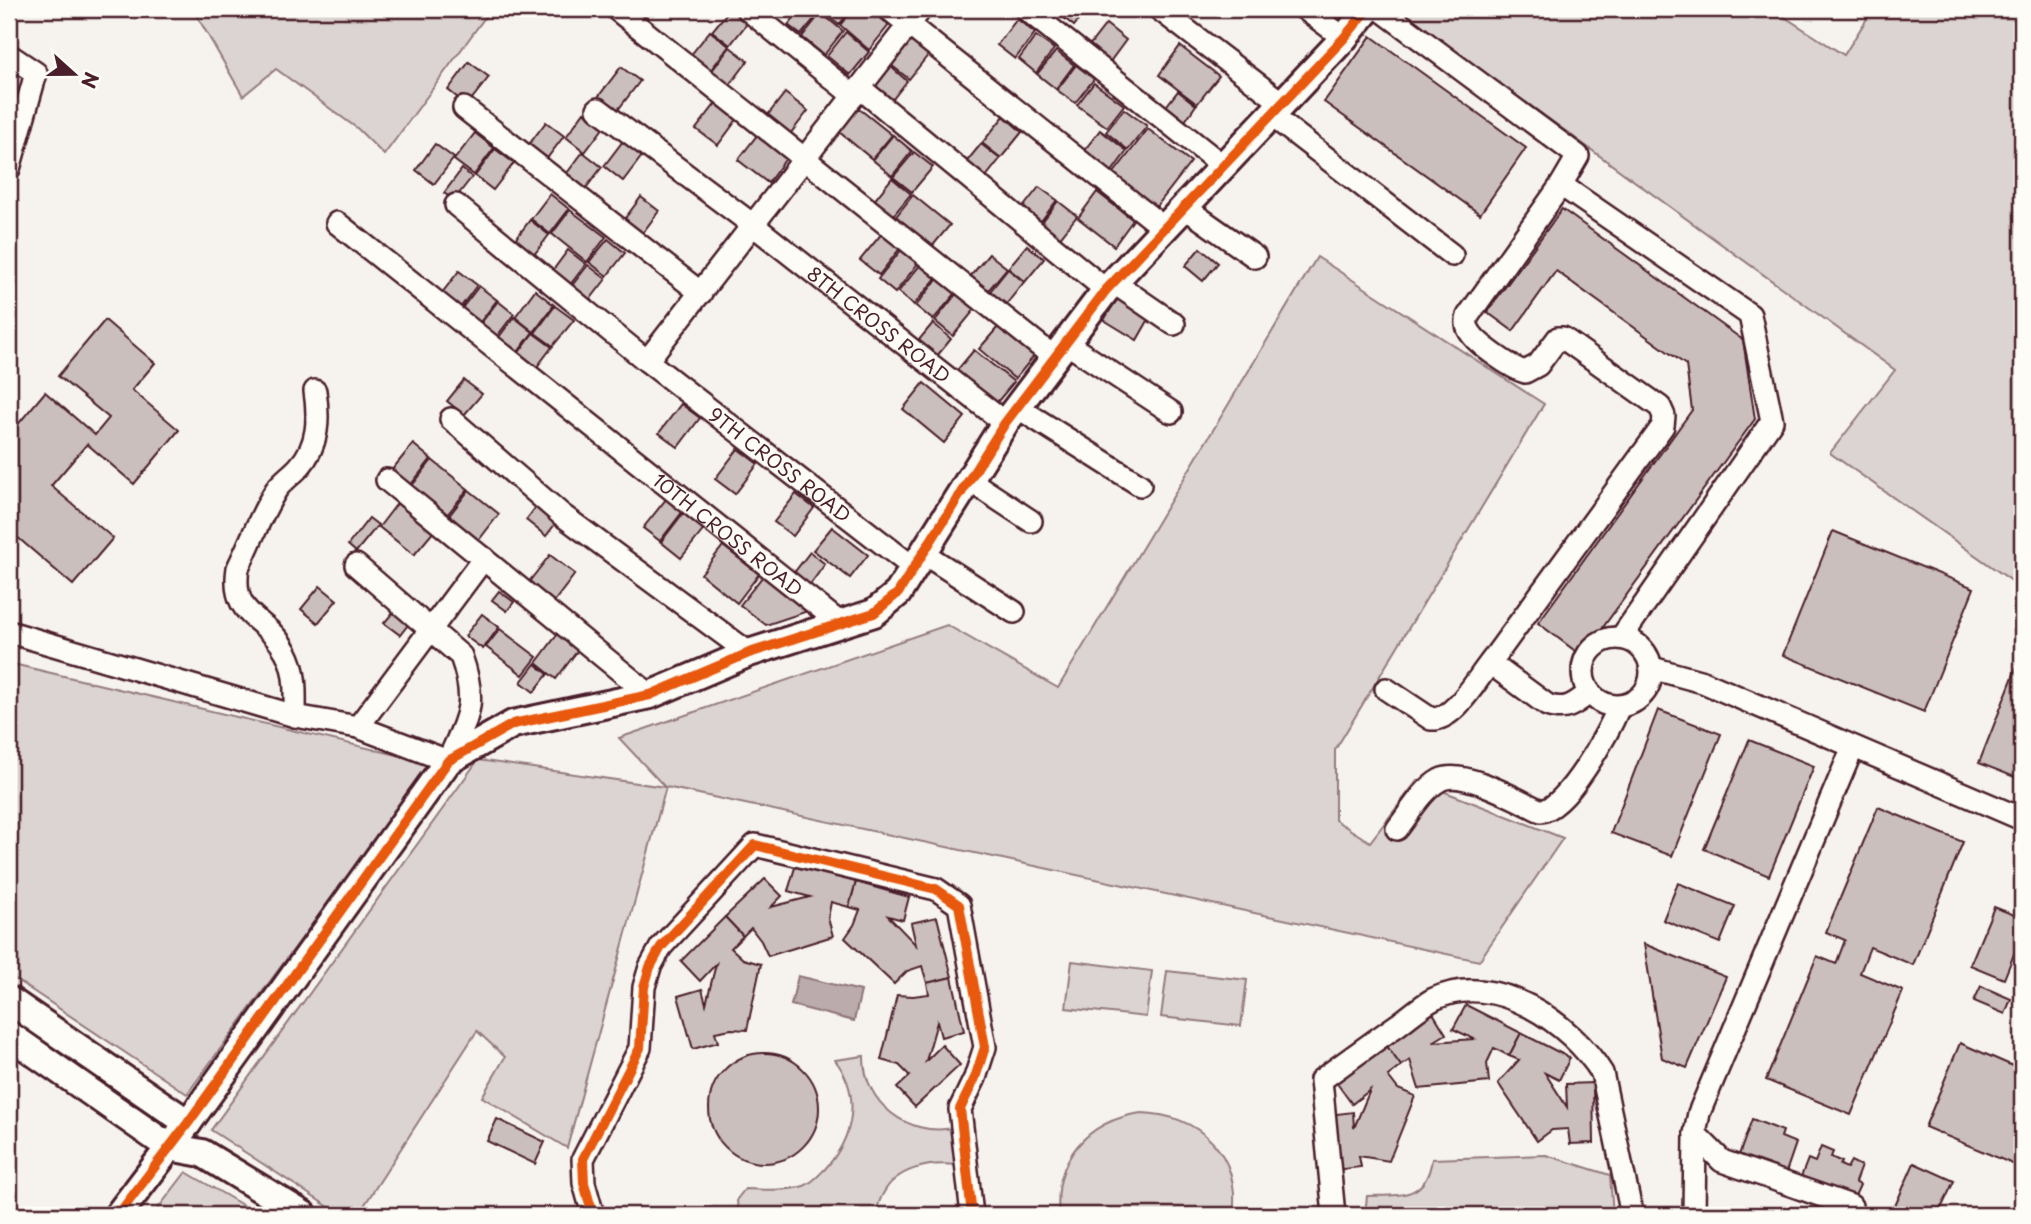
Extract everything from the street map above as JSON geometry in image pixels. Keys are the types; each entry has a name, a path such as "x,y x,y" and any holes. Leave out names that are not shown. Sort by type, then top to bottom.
{"street":[{"path":"616,9 804,160 1060,350 1171,412"},
{"path":"747,9 1109,286 1174,324"},
{"path":"889,9 915,16 1164,228"},
{"path":"1026,9 1223,166"},
{"path":"1159,9 1452,255"},
{"path":"1305,9 1344,38"},
{"path":"448,761 513,724 650,695 749,653 874,613 898,593 1011,415 1109,286 1344,38 1368,9"},
{"path":"1380,9 1578,156 1562,185 1468,316 1466,322 1471,335 1514,369 1525,372 1538,365 1558,338 1563,338 1660,407 1664,416 1663,426 1490,663 1450,713 1437,720 1430,719 1386,690"},
{"path":"647,361 915,16"},
{"path":"9,55 36,73 9,169"},
{"path":"464,108 701,293"},
{"name":"8TH CROSS ROAD","path":"598,109 1011,415 1140,485"},
{"path":"1562,185 1750,315 1772,421 1621,638"},
{"name":"9TH CROSS ROAD","path":"456,205 647,361 918,560 1014,612"},
{"path":"1184,207 1255,257"},
{"name":"10TH CROSS ROAD","path":"337,223 841,624"},
{"path":"295,716 294,681 290,661 277,640 240,601 236,582 238,568 275,491 297,470 312,448 317,432 315,391"},
{"path":"451,419 562,515 749,653"},
{"path":"387,480 650,695"},
{"path":"969,480 1031,522"},
{"path":"358,727 484,558"},
{"path":"118,1215 188,1123 448,761 465,722 471,696 461,656 356,565"},
{"path":"9,632 295,716 358,727 448,761"},
{"path":"1610,638 1621,638 1642,648 1648,657 1651,680 1639,699 1629,705 1607,706 1597,701 1584,683 1584,660 1590,650 1599,643 1610,638"},
{"path":"1490,663 1547,705 1556,708 1564,709 1574,705 1590,693"},
{"path":"1651,668 1703,682 2022,819"},
{"path":"1396,829 1432,786 1451,777 1481,785 1541,811 1549,811 1565,795 1597,751 1619,707"},
{"path":"1695,1215 1695,1135 1699,1113 1853,747"},
{"path":"593,1215 584,1183 583,1159 640,1048 644,987 650,967 661,947 754,845 936,889 959,905 985,1046 975,1078 960,1109 972,1215"},
{"path":"1334,1215 1321,1080 1433,1000 1469,992 1494,994 1536,1010 1568,1031 1592,1058 1602,1073 1632,1215"},
{"path":"9,1000 188,1123 202,1153"},
{"path":"9,1035 169,1147 202,1153 304,1215"},
{"path":"1695,1135 1722,1161 1851,1206"}],"shaded area":[{"path":"193,9 491,9 384,155 358,129 276,69 243,96"},
{"path":"1397,9 1772,9 1844,55 1873,9 2022,9 2022,588 1830,453 1895,370"},
{"path":"1317,257 1544,404 1335,750 1335,820 1370,842 1417,781 1563,838 1479,961 666,787 567,1148 482,1097 505,1057 477,1031 358,1215 341,1215 211,1130 478,760 665,787 619,738 947,625 1058,688"},
{"path":"9,663 431,763 187,1094 9,975"},
{"path":"1072,961 1152,971 1146,1017 1066,1008"},
{"path":"1167,971 1247,980 1241,1026 1161,1017"},
{"path":"798,976 861,991 854,1021 791,1005"},
{"path":"864,1056 871,1088 891,1113 920,1127 953,1128 956,1165 925,1166 896,1178 882,1196 875,1215 738,1215 737,1199 745,1189 767,1190 804,1186 818,1176 835,1157 848,1130 851,1101 844,1073 835,1060"},
{"path":"1141,1113 1162,1115 1181,1121 1212,1142 1231,1174 1233,1215 1059,1215 1062,1177 1068,1160 1078,1146 1105,1124"},
{"path":"1546,1155 1610,1175 1613,1215 1365,1215 1367,1196 1410,1192 1424,1182 1432,1159"},
{"path":"186,1172 251,1210 259,1215 153,1215"}],"building":[{"path":"730,9 749,21 730,45 712,31"},
{"path":"802,9 817,9 820,12 801,35 788,25"},
{"path":"852,9 839,25 822,11"},
{"path":"853,9 869,9 889,25 869,50 840,25"},
{"path":"1062,9 1087,9 1074,26 1058,13"},
{"path":"821,13 843,31 824,55 802,37"},
{"path":"1017,19 1035,33 1015,59 997,45"},
{"path":"1106,24 1126,40 1106,67 1085,51"},
{"path":"710,31 729,46 710,71 690,56"},
{"path":"846,32 869,52 850,75 827,56"},
{"path":"1036,36 1054,49 1036,73 1019,59"},
{"path":"1371,36 1526,148 1480,214 1324,102"},
{"path":"911,40 929,54 909,79 891,65"},
{"path":"1180,46 1219,76 1197,104 1159,75"},
{"path":"730,47 748,61 729,86 711,72"},
{"path":"1056,51 1074,65 1056,89 1037,74"},
{"path":"469,62 489,77 467,105 448,90"},
{"path":"1076,65 1094,79 1075,103 1057,90"},
{"path":"890,66 907,81 889,104 871,89"},
{"path":"621,67 640,81 617,111 598,97"},
{"path":"1094,83 1124,105 1107,127 1077,105"},
{"path":"1178,91 1196,105 1183,124 1164,109"},
{"path":"785,93 808,111 790,134 767,116"},
{"path":"717,102 738,118 718,145 696,129"},
{"path":"857,107 892,135 872,159 838,131"},
{"path":"1124,109 1147,126 1128,150 1106,132"},
{"path":"584,112 604,127 585,152 566,137"},
{"path":"1004,116 1022,132 1001,158 982,143"},
{"path":"546,122 564,136 545,161 527,147"},
{"path":"1148,129 1191,162 1153,211 1110,178"},
{"path":"1100,130 1127,151 1108,177 1080,156"},
{"path":"475,133 494,148 474,175 454,160"},
{"path":"758,134 787,157 768,183 738,160"},
{"path":"893,135 912,151 892,176 873,160"},
{"path":"623,141 642,156 623,181 604,166"},
{"path":"435,144 454,158 434,184 416,170"},
{"path":"981,144 1000,159 981,183 962,167"},
{"path":"495,149 514,163 493,190 475,176"},
{"path":"583,152 602,167 583,192 564,177"},
{"path":"914,152 933,167 912,192 893,177"},
{"path":"462,169 472,177 454,200 444,193"},
{"path":"892,178 911,194 892,217 874,201"},
{"path":"1039,187 1057,200 1035,229 1017,215"},
{"path":"1097,192 1133,220 1114,246 1078,218"},
{"path":"550,194 569,209 550,234 531,219"},
{"path":"913,195 950,225 930,249 894,219"},
{"path":"641,197 659,211 641,235 623,221"},
{"path":"1058,201 1077,216 1055,244 1036,230"},
{"path":"1562,209 1743,340 1755,419 1582,656 1538,623 1692,410 1686,365 1556,271 1513,331 1487,312"},
{"path":"570,210 606,237 587,262 552,234"},
{"path":"530,220 549,235 530,260 511,245"},
{"path":"883,232 901,247 879,275 860,260"},
{"path":"608,239 625,253 607,276 589,262"},
{"path":"1027,245 1044,259 1025,282 1008,268"},
{"path":"1200,248 1218,263 1203,281 1185,266"},
{"path":"902,249 919,262 895,293 878,279"},
{"path":"568,250 586,264 566,290 548,277"},
{"path":"989,254 1007,268 986,293 969,278"},
{"path":"921,264 937,277 914,305 898,292"},
{"path":"588,265 606,279 585,306 567,292"},
{"path":"1008,269 1024,282 1004,307 988,294"},
{"path":"459,271 477,285 457,312 438,298"},
{"path":"938,278 956,293 933,320 916,306"},
{"path":"479,286 497,300 477,326 459,312"},
{"path":"535,290 554,305 534,332 515,317"},
{"path":"957,293 976,308 953,336 935,321"},
{"path":"1117,299 1149,319 1137,340 1104,320"},
{"path":"498,301 514,314 494,340 478,327"},
{"path":"555,306 574,320 553,346 535,333"},
{"path":"514,317 533,332 515,356 496,341"},
{"path":"105,320 155,363 132,390 179,430 134,484 87,444 51,486 113,538 73,585 9,530 9,435 45,392 95,435 109,418 58,376"},
{"path":"933,323 951,339 932,362 913,347"},
{"path":"998,327 1034,356 1015,379 979,349"},
{"path":"533,333 552,347 533,372 515,358"},
{"path":"974,350 1014,382 993,407 953,375"},
{"path":"464,380 482,394 464,415 447,401"},
{"path":"924,383 965,417 944,443 903,409"},
{"path":"681,404 700,418 678,447 659,433"},
{"path":"413,444 431,459 405,492 386,477"},
{"path":"738,449 758,464 735,494 715,479"},
{"path":"432,460 468,489 443,520 408,491"},
{"path":"469,490 499,514 475,545 445,521"},
{"path":"796,494 814,508 793,536 774,522"},
{"path":"667,498 683,511 660,541 643,528"},
{"path":"399,501 435,530 414,555 379,527"},
{"path":"539,503 559,519 546,536 526,520"},
{"path":"684,512 705,528 681,558 661,542"},
{"path":"369,518 378,525 356,552 348,545"},
{"path":"832,527 868,555 850,578 813,550"},
{"path":"1833,531 1974,588 1924,712 1783,655"},
{"path":"723,546 759,574 737,603 701,574"},
{"path":"810,552 825,564 809,586 793,574"},
{"path":"550,555 575,574 553,603 528,583"},
{"path":"763,576 808,611 766,625 740,605"},
{"path":"320,586 337,600 318,623 301,609"},
{"path":"499,591 514,602 507,611 492,600"},
{"path":"396,609 411,621 400,635 384,623"},
{"path":"482,614 499,627 483,649 465,636"},
{"path":"500,629 537,657 523,675 486,647"},
{"path":"560,631 581,646 556,679 536,663"},
{"path":"535,664 548,674 534,692 521,682"},
{"path":"2016,669 2022,672 2022,765 2017,778 1979,763"},
{"path":"1658,710 1721,734 1672,856 1611,833"},
{"path":"1749,740 1814,766 1769,876 1704,849"},
{"path":"1878,807 1963,842 1913,965 1870,947 1860,973 1903,991 1851,1115 1766,1080 1817,956 1836,964 1845,940 1826,932"},
{"path":"796,864 856,882 849,907 831,902 828,918 833,936 768,956 751,928 743,936 725,917 765,879 782,896 771,907 810,897 788,891"},
{"path":"856,882 909,897 903,920 888,916 916,945 911,923 937,917 952,977 927,983 922,966 907,971 894,984 845,938 860,910 849,907"},
{"path":"1678,883 1735,906 1720,943 1663,920"},
{"path":"1994,907 2022,918 2022,934 2004,979 1970,965"},
{"path":"725,917 743,936 731,948 743,959 761,964 747,1030 715,1032 718,1042 693,1049 678,996 702,989 706,1004 716,964 700,981 681,961"},
{"path":"1644,944 1726,977 1687,1068 1662,1058"},
{"path":"952,977 964,1031 941,1037 937,1022 926,1061 942,1045 960,1065 915,1107 897,1088 910,1076 899,1065 881,1060 897,995 929,994 927,983"},
{"path":"1981,986 2011,999 2005,1014 1974,1001"},
{"path":"1466,1005 1521,1033 1509,1056 1494,1048 1487,1063 1489,1082 1419,1089 1410,1060 1401,1066 1386,1045 1433,1013 1446,1034 1433,1042 1474,1039 1453,1029"},
{"path":"1521,1033 1570,1058 1559,1080 1545,1073 1567,1107 1566,1084 1593,1083 1594,1143 1570,1144 1568,1129 1552,1130 1537,1141 1498,1083 1519,1060 1509,1056"},
{"path":"1960,1043 2022,1070 2022,1168 1925,1127"},
{"path":"1386,1045 1401,1066 1388,1076 1398,1089 1415,1096 1389,1161 1359,1156 1361,1167 1335,1170 1328,1115 1353,1112 1354,1128 1370,1090 1352,1104 1336,1082"},
{"path":"764,1053 785,1057 803,1069 815,1087 819,1108 815,1129 803,1147 785,1159 764,1163 743,1159 725,1147 713,1129 709,1108 713,1087 725,1069 743,1057"},
{"path":"497,1119 545,1142 535,1164 487,1141"},
{"path":"1752,1119 1783,1131 1781,1137 1796,1143 1785,1175 1738,1158"},
{"path":"1821,1147 1833,1152 1831,1157 1842,1162 1840,1165 1847,1168 1851,1161 1861,1166 1855,1182 1860,1185 1854,1198 1801,1177 1808,1159 1815,1162"},
{"path":"1914,1163 1954,1181 1938,1215 1891,1215"}],"cycle path":[{"path":"118,1215 188,1123 448,761 513,724 650,695 749,653 874,613 898,593 1005,423 1106,290 1344,38 1368,9"},
{"path":"593,1215 584,1183 583,1159 640,1048 644,987 650,967 661,947 755,845 936,889 959,905 985,1047 975,1078 960,1109 972,1215"}]}
